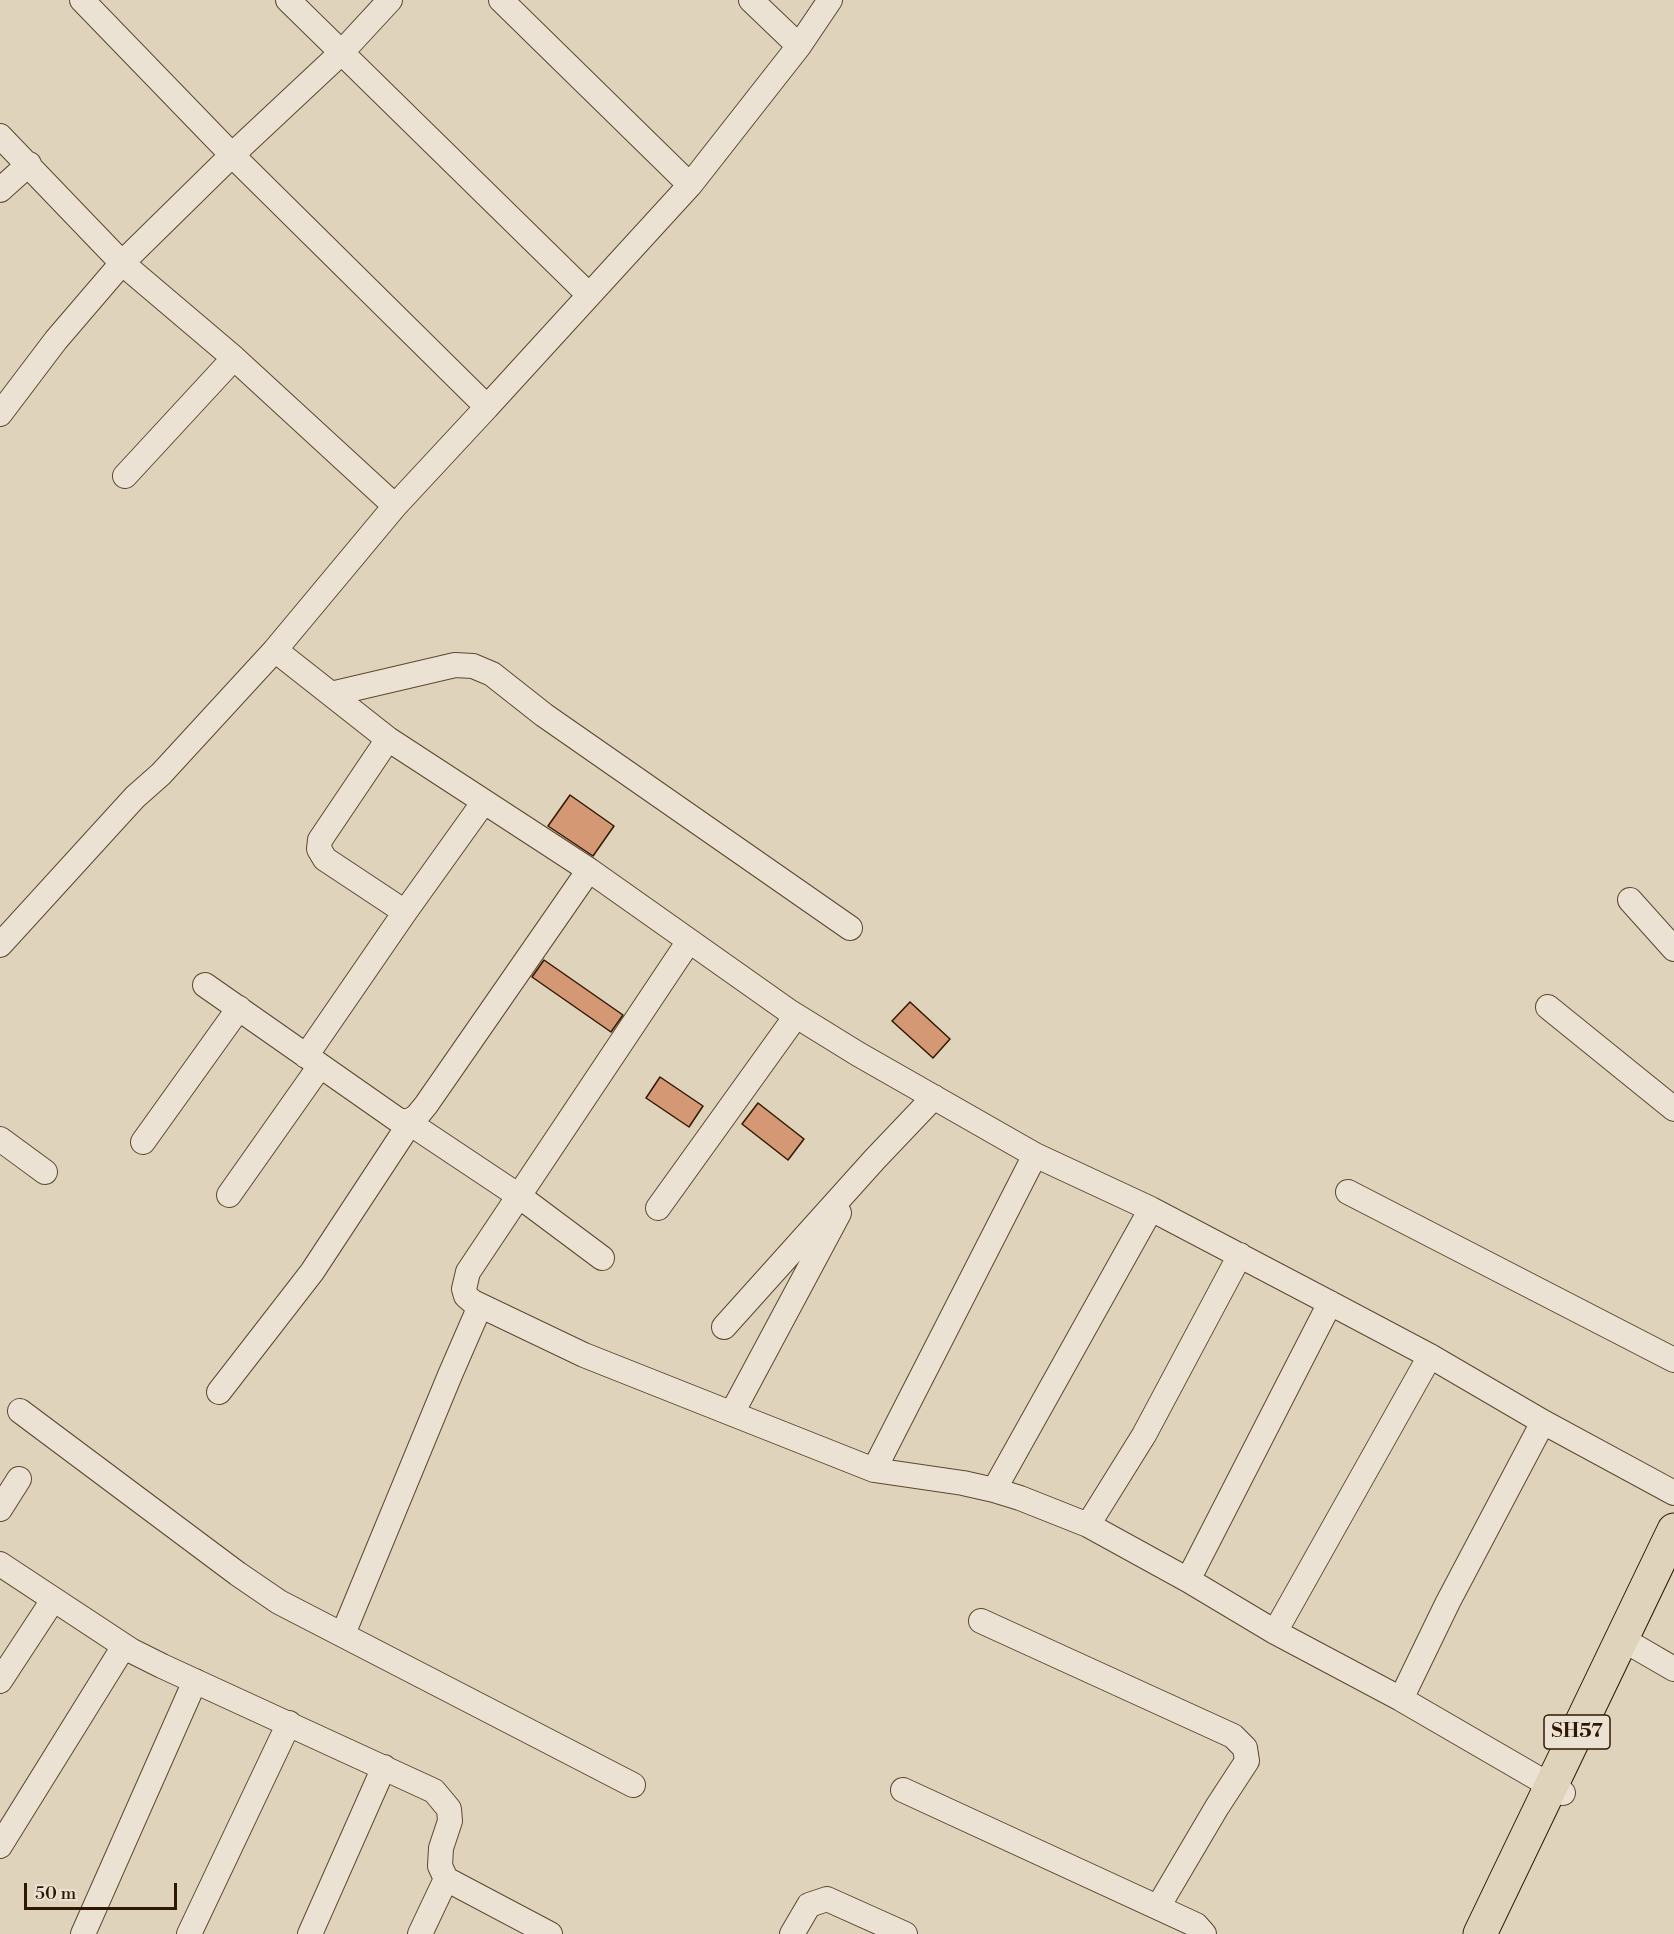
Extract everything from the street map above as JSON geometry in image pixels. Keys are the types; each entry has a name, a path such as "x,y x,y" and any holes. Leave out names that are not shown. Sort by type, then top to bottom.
{"main road":[{"name":"SH57","path":"1558,1790 1606,1670 1674,1530"},
{"name":"SH57","path":"1480,1934 1523,1862 1558,1790 1636,1647 1674,1564"},
{"name":"SH57","path":"1496,1934 1523,1862"}],"street":[{"path":"82,0 232,155 487,407"},
{"path":"288,0 589,295"},
{"path":"0,414 56,340 123,263 232,155 341,54 390,0"},
{"path":"501,0 690,185"},
{"path":"751,0 799,46"},
{"path":"0,945 135,797 162,774 275,650 394,506 690,185 799,46 830,0"},
{"path":"0,136 123,263 234,357 394,506"},
{"path":"0,190 28,164"},
{"path":"125,476 234,357"},
{"path":"275,650 388,739 589,870 796,1016 1035,1155 1151,1209 1240,1255 1430,1356 1543,1422 1674,1492"},
{"path":"331,694 455,665 473,666 492,674 554,722 850,928"},
{"path":"388,739 320,840 319,849 325,859 405,912"},
{"path":"229,1195 405,912 483,803"},
{"path":"219,1392 312,1272 409,1122 426,1105 589,870"},
{"path":"1630,900 1674,949"},
{"path":"689,941 468,1272 464,1289 466,1296 480,1306 584,1355 874,1470 963,1483 994,1490 1088,1525 1188,1580 1275,1632 1401,1699 1558,1790"},
{"path":"205,985 398,1120 409,1122 519,1196 602,1258"},
{"path":"1548,1007 1674,1109"},
{"path":"143,1142 239,1008"},
{"path":"658,1208 796,1016"},
{"path":"724,1327 934,1097"},
{"path":"0,1139 45,1173"},
{"path":"874,1470 1035,1155"},
{"path":"732,1413 859,1177"},
{"path":"1348,1192 1674,1360"},
{"path":"994,1490 1151,1209"},
{"path":"1088,1525 1144,1435 1240,1255"},
{"path":"1188,1580 1330,1303"},
{"path":"343,1634 480,1306"},
{"path":"1275,1632 1430,1356"},
{"path":"20,1411 279,1602 633,1785"},
{"path":"1401,1699 1448,1602 1543,1422"},
{"path":"0,1509 19,1479"},
{"path":"0,1564 124,1646 434,1791 449,1809 450,1821 441,1848 440,1866 446,1879 550,1934"},
{"path":"0,1681 53,1600"},
{"path":"981,1622 1233,1736 1245,1748 1247,1761 1158,1907"},
{"path":"0,1846 124,1646"},
{"path":"1636,1647 1674,1669"},
{"path":"83,1934 195,1681"},
{"path":"189,1934 289,1723"},
{"path":"310,1934 384,1767"},
{"path":"903,1790 1196,1925 1204,1934"},
{"path":"420,1934 446,1879"},
{"path":"792,1934 809,1905 827,1899 905,1934"}],"building":[{"path":"570,795 614,826 593,856 548,826"},
{"path":"544,960 623,1015 611,1032 532,977"},
{"path":"910,1002 950,1039 933,1058 892,1021"},
{"path":"660,1077 703,1106 689,1127 646,1098"},
{"path":"758,1103 804,1139 788,1160 742,1124"}]}
